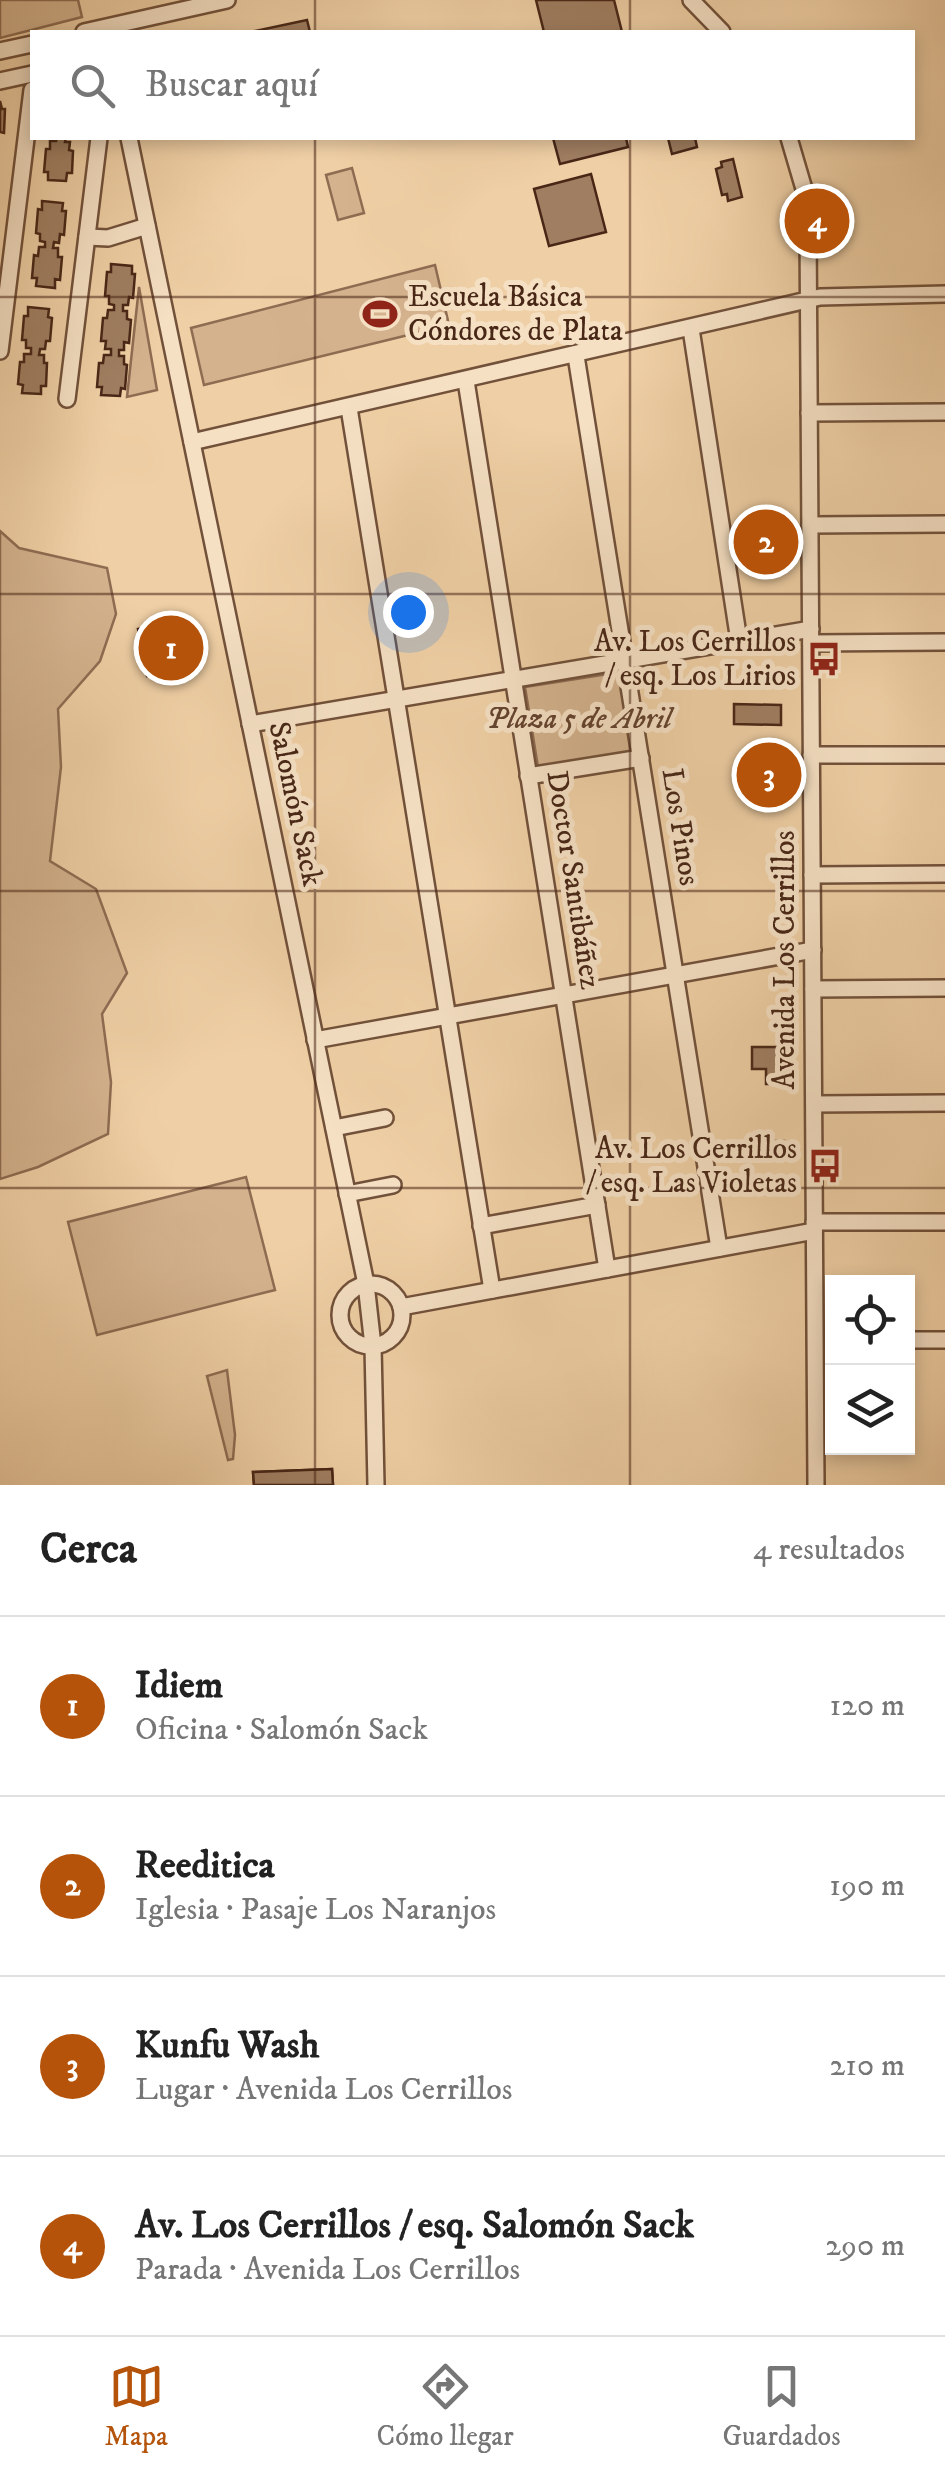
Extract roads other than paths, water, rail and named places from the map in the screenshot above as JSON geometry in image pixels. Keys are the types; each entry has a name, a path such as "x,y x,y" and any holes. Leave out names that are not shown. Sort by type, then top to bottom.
{"street":[{"path":"106,30 227,0"},
{"path":"690,0 720,30"},
{"path":"0,51 30,44"},
{"path":"0,81 30,74"},
{"path":"0,351 30,106"},
{"path":"67,399 99,140"},
{"name":"Salomón Sack","path":"129,140 366,1284 373,1346 376,1485"},
{"name":"Avenida Los Cerrillos","path":"790,140 807,207 814,1226 823,1341 816,1485"},
{"path":"87,237 108,238 147,226"},
{"path":"192,442 828,296 945,294"},
{"path":"691,329 740,641"},
{"name":"Los Pinos","path":"576,356 720,1248"},
{"name":"Doctor Santibáñez","path":"466,381 607,1269"},
{"path":"349,408 492,1290"},
{"path":"809,413 945,412"},
{"path":"810,525 945,524"},
{"path":"250,724 740,641 810,636 945,642"},
{"path":"811,755 945,755"},
{"path":"528,776 641,758"},
{"path":"812,875 945,874"},
{"path":"316,1040 812,950"},
{"path":"813,988 945,988"},
{"path":"814,1104 945,1103"},
{"path":"334,1128 384,1118"},
{"path":"348,1194 393,1185"},
{"path":"481,1226 596,1205"},
{"path":"401,1307 720,1248 814,1226 945,1222"},
{"path":"366,1284 391,1291 401,1307 402,1321 396,1333 373,1346 349,1337 340,1319 348,1294 366,1284"},
{"path":"915,1340 945,1340"}],"place":[{"name":"Av. Los Cerrillos / esq. Salomón Sack","path":"817,221"},
{"name":"Escuela Básica Cóndores de Plata","path":"380,314"},
{"name":"Reeditica","path":"766,542"},
{"name":"Idiem","path":"171,648"},
{"name":"Av. Los Cerrillos / esq. Los Lirios","path":"824,659"},
{"name":"Kunfu Wash","path":"769,775"},
{"name":"Av. Los Cerrillos / esq. Las Violetas","path":"825,1166"}],"park label":[{"name":"Plaza 5 de Abril","path":"579,719"}]}
